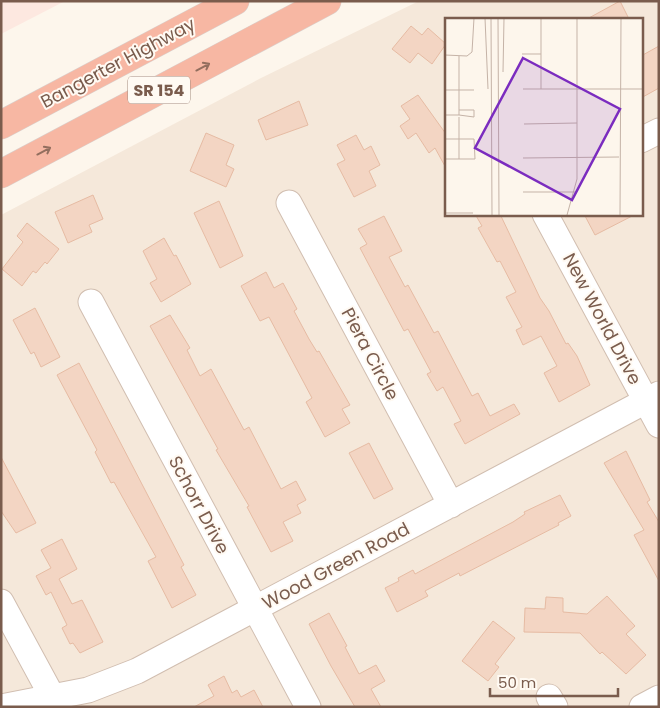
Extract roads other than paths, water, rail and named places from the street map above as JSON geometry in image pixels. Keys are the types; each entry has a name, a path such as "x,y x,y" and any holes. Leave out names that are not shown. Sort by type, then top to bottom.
{"highway":[{"path":"1,108 41,84 194,1"},
{"name":"Bangerter Highway","path":"1,125 235,1"},
{"name":"SR 154","path":"1,174 325,3"}],"street":[{"path":"642,140 659,131"},
{"name":"Piera Circle","path":"289,203 451,505"},
{"name":"New World Drive","path":"546,215 652,398 659,425"},
{"name":"Schorr Drive","path":"91,302 308,707"},
{"name":"Wood Green Road","path":"1,707 88,690 137,671 652,398"},
{"path":"1,602 53,698"},
{"path":"642,707 659,698"}]}
